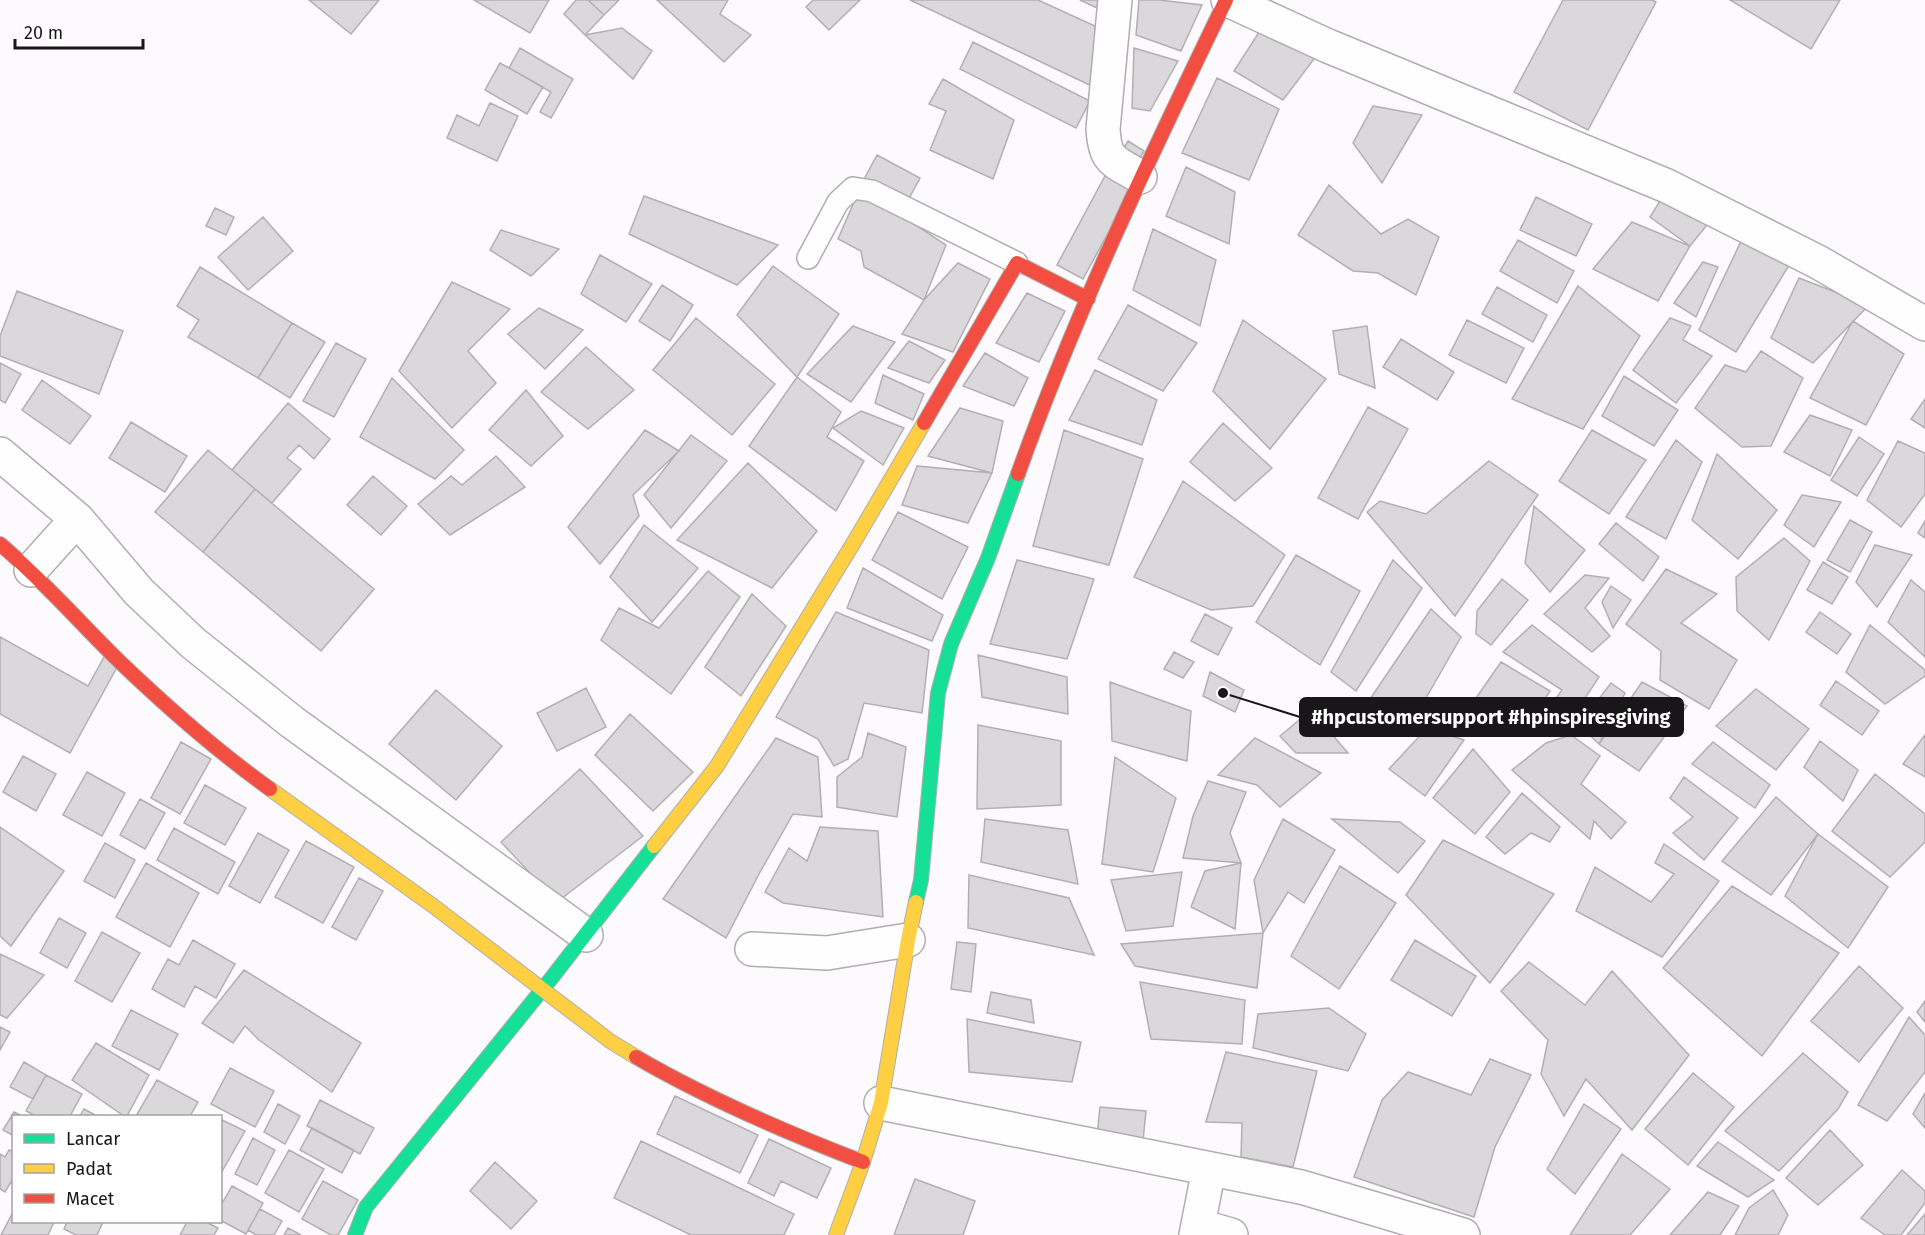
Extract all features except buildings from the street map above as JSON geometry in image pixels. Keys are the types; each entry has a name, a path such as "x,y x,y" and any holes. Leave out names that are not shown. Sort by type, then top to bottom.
{"street":[{"path":"1115,0 1103,129 1104,144 1109,158 1140,177"},
{"path":"836,1235 863,1162 880,1107 908,940 921,880 938,693 951,645 988,558 1041,410 1140,177 1227,0 1328,46 1666,186 1818,262 1925,324"},
{"path":"354,1235 366,1207 547,985 717,766 854,543 1017,263 1088,299"},
{"path":"0,454 193,643 292,722 583,938"},
{"path":"35,566 73,524"},
{"path":"0,544 35,566 119,661 176,714 261,782 547,985 610,1041 678,1081 806,1140 863,1162"},
{"path":"752,949 827,953 908,940"},
{"path":"880,1107 1156,1158 1202,1198 1231,1235"},
{"path":"1202,1198 1301,1187 1462,1235"}],"lane":[{"path":"808,258 838,202 853,188 872,190 1017,263"}],"traffic: fast":[{"path":"916,902 921,880 938,693 951,644 988,558 1018,474"},
{"path":"355,1235 366,1207 550,980 654,846"}],"traffic: slow":[{"path":"654,846 717,766 924,423"},
{"path":"270,789 432,905 610,1041 636,1057"},
{"path":"836,1235 863,1162 881,1103 916,902"}],"traffic: jam":[{"path":"1018,474 1064,353 1090,293 1226,0"},
{"path":"924,423 1017,263 1088,299"},
{"path":"0,544 156,695 212,744 270,789"},
{"path":"636,1057 747,1114 863,1162"}],"place":[{"name":"#hpcustomersupport #hpinspiresgiving","path":"1223,693"}]}
